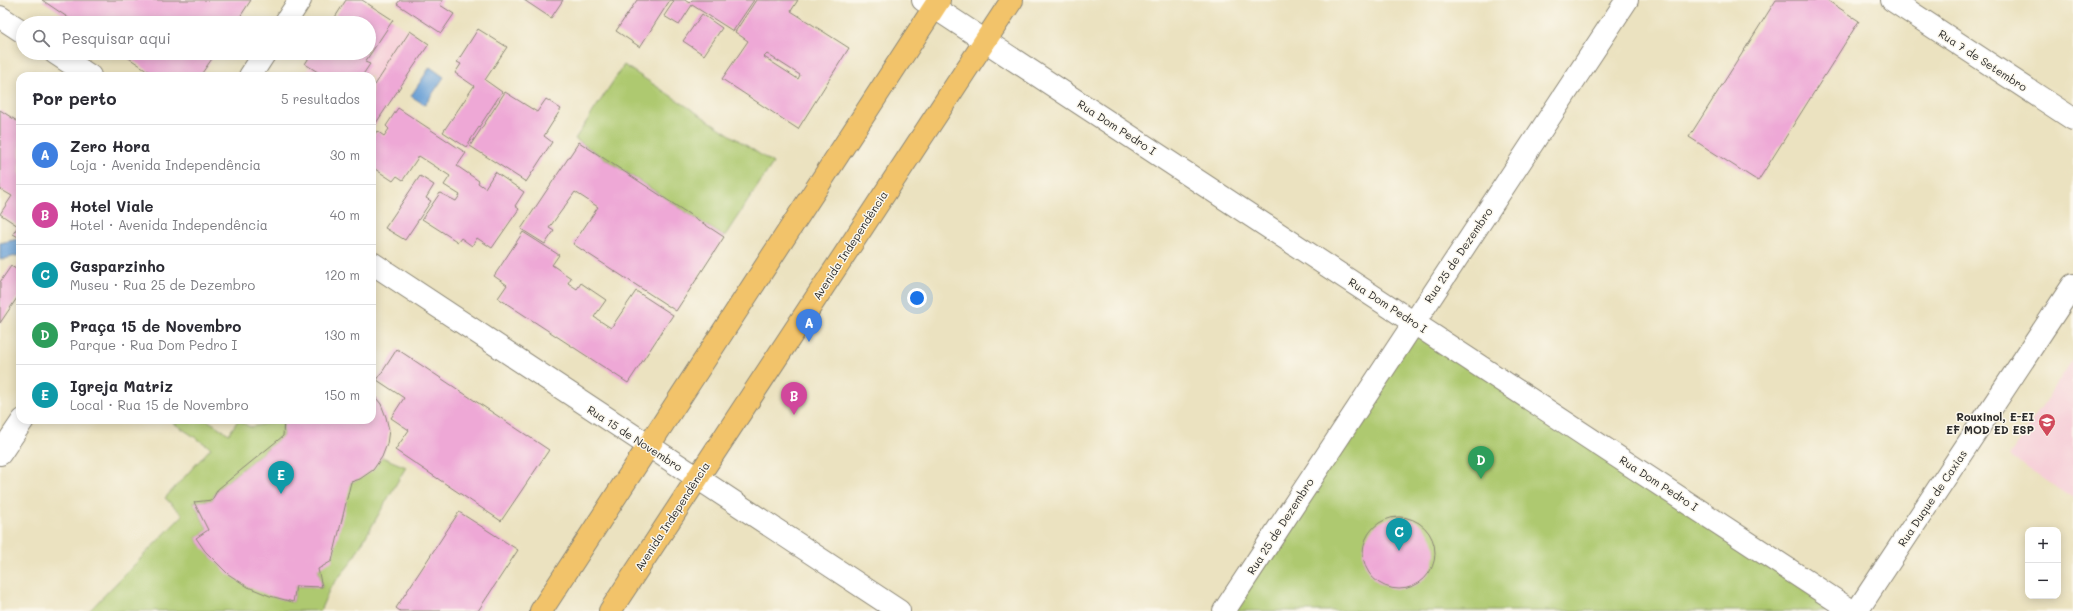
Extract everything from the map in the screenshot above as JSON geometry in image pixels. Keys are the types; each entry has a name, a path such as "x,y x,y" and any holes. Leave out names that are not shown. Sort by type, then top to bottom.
{"main road":[{"name":"Avenida Independência","path":"610,611 1012,0"},
{"path":"541,611 648,447 932,2"}],"street":[{"path":"290,16 300,0"},
{"name":"Rua 25 de Dezembro","path":"1224,611 1628,0"},
{"name":"Rua 7 de Setembro","path":"1892,0 2073,119"},
{"name":"Rua Dom Pedro I","path":"932,2 986,40 1852,611"},
{"path":"0,17 16,27"},
{"path":"66,60 84,72"},
{"path":"253,72 260,60"},
{"name":"Rua 15 de Novembro","path":"376,266 648,447 899,611"},
{"name":"Rua Duque de Caxias","path":"1857,611 2073,285"},
{"path":"0,454 20,424"}],"shaded area":[{"path":"352,0 362,0 429,44 376,123 376,72 306,72 313,60 376,60 376,16 342,16"},
{"name":"Rouxinol, E-EI EF MOD ED ESP","path":"2073,359 2073,498 2009,456"}],"green space":[{"path":"624,65 773,163 724,237 575,139"},
{"path":"1414,322 1852,611 1224,611"},
{"path":"175,424 213,424 229,434 235,424 245,424 250,427 265,424 283,424 283,436 218,489 212,500 194,502 208,530 196,538 205,550 226,571 238,579 264,593 293,602 296,586 322,587 318,569 351,482 368,472 382,457 406,467 350,564 330,588 320,611 89,611 183,515 165,498 211,448"}],"water":[{"path":"430,67 444,77 425,105 411,96"},
{"path":"16,239 16,256 0,260 0,243"}],"building":[{"path":"42,0 251,0 241,16 66,16"},
{"path":"346,0 362,0 393,20 376,46 376,16 336,16"},
{"path":"400,0 443,0 440,5 454,14 441,33 397,4"},
{"path":"524,0 563,0 551,18"},
{"path":"637,0 670,0 640,47 616,31"},
{"path":"671,0 685,0 689,3 692,0 754,0 733,31 692,5 679,25 664,16 674,1"},
{"path":"756,0 798,0 791,11 849,48 798,129 722,79 748,41 735,32","holes":["767,54 800,75 798,79 764,57"]},
{"path":"1776,0 1827,0 1859,21 1758,181 1689,137"},
{"path":"702,14 722,28 704,55 683,41"},
{"path":"478,29 507,47 485,80 502,92 466,147 443,132 474,86 455,73 461,64 457,62"},
{"path":"410,31 429,44 376,123 376,83"},
{"path":"132,60 211,60 203,72 150,72"},
{"path":"308,60 366,60 365,62 370,64 365,72 318,72 305,64"},
{"path":"505,92 537,112 546,99 561,109 544,136 552,142 526,182 470,146"},
{"path":"398,108 466,153 457,166 479,181 478,183 485,188 495,172 524,192 515,206 519,209 492,248 477,238 472,246 461,238 458,242 422,219 440,193 456,201 460,195 444,185 450,176 419,156 403,180 397,176 393,181 376,170 376,132 377,131 384,136 389,129 386,126"},
{"path":"0,110 16,120 16,225 0,214 12,196 0,189"},
{"path":"579,142 724,237 676,311 573,244 598,207 575,192 549,228 554,231 545,244 521,229"},
{"path":"420,176 434,185 426,198 431,201 405,240 385,228"},
{"path":"523,232 559,255 552,265 571,278 568,283 577,289 581,283 606,300 594,317 611,328 636,291 673,315 628,383 498,298 507,285 494,276"},
{"path":"11,266 16,269 16,299 0,323 0,282"},
{"path":"397,349 549,450 501,521 395,450 409,430 391,418 404,398 377,380"},
{"path":"376,398 381,404 389,430 387,444 382,457 373,470 360,479 351,482 332,561 318,569 322,587 296,586 293,602 270,596 248,587 228,574 205,551 196,538 208,530 194,502 212,500 218,489 283,436 284,424 376,424"},
{"path":"459,512 518,550 478,611 400,611 396,608"},
{"path":"1399,517 1419,523 1429,533 1435,553 1429,573 1419,583 1399,589 1379,583 1369,573 1363,553 1369,533 1379,523"}],"place":[{"name":"Zero Hora","path":"809,342"},
{"name":"Hotel Viale","path":"794,415"},
{"name":"Rouxinol, E-EI EF MOD ED ESP","path":"2047,437"},
{"name":"Praça 15 de Novembro","path":"1481,479"},
{"name":"Igreja Matriz","path":"281,494"},
{"name":"Gasparzinho","path":"1399,551"}]}
